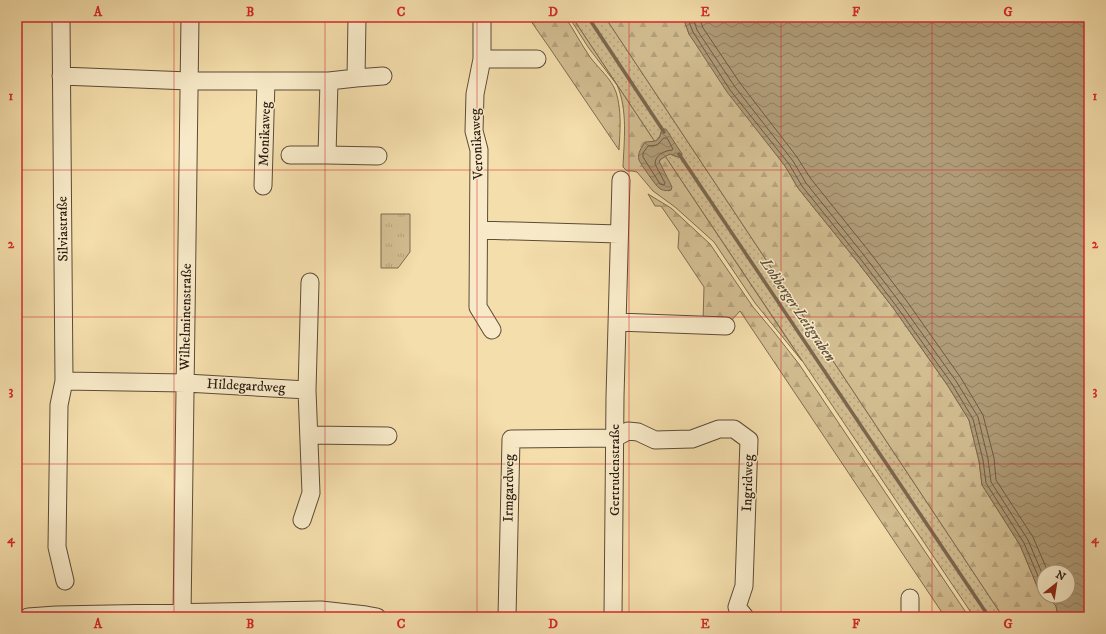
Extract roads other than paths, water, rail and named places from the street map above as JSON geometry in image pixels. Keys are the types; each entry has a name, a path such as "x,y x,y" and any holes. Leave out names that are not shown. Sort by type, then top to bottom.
{"street":[{"name":"Silviastraße","path":"61,17 64,381 59,405 57,547 65,581"},
{"name":"Wilhelminenstraße","path":"182,615 190,17"},
{"path":"356,78 358,17"},
{"name":"Veronikaweg","path":"482,17 482,59 475,94 474,131 479,150 478,307 492,330"},
{"path":"482,59 538,60"},
{"path":"61,76 189,81"},
{"name":"Monikaweg","path":"189,81 329,81 383,76"},
{"name":"Monikaweg","path":"263,186 266,81"},
{"path":"327,155 329,81"},
{"name":"Monikaweg","path":"290,155 378,156"},
{"name":"Gertrudenstraße","path":"614,617 615,438 621,180"},
{"path":"479,230 619,234"},
{"path":"302,520 311,493 307,390 310,282"},
{"path":"617,322 726,326"},
{"path":"64,381 186,383"},
{"name":"Hildegardweg","path":"186,383 307,390"},
{"name":"Ingridweg","path":"615,438 628,431 638,432 655,440 692,439 719,429 734,429 749,440 744,586 737,608 745,617"},
{"path":"309,435 388,436"},
{"name":"Irmgardweg","path":"507,617 511,439 615,438"},
{"path":"910,598 910,617"},
{"path":"28,617 56,615 182,615 321,610 377,617"}],"water":[{"path":"683,17 1085,17 1089,19 1089,617 1058,617 1056,606 1054,604 1076,604 1076,564 1036,564 1036,584 1020,545 982,485 979,461 969,420 948,386 894,309 798,188 785,166 727,92 689,34"},
{"path":"662,129 666,129 682,154 681,158 670,154 659,161 672,187 671,190 668,191 662,190 657,186 639,160 640,150 645,142 658,140"}],"waterway":[{"name":"Lohberger Leitgraben","path":"588,17 664,132"},
{"name":"Lohberger Leitgraben","path":"679,154 989,617"}]}
